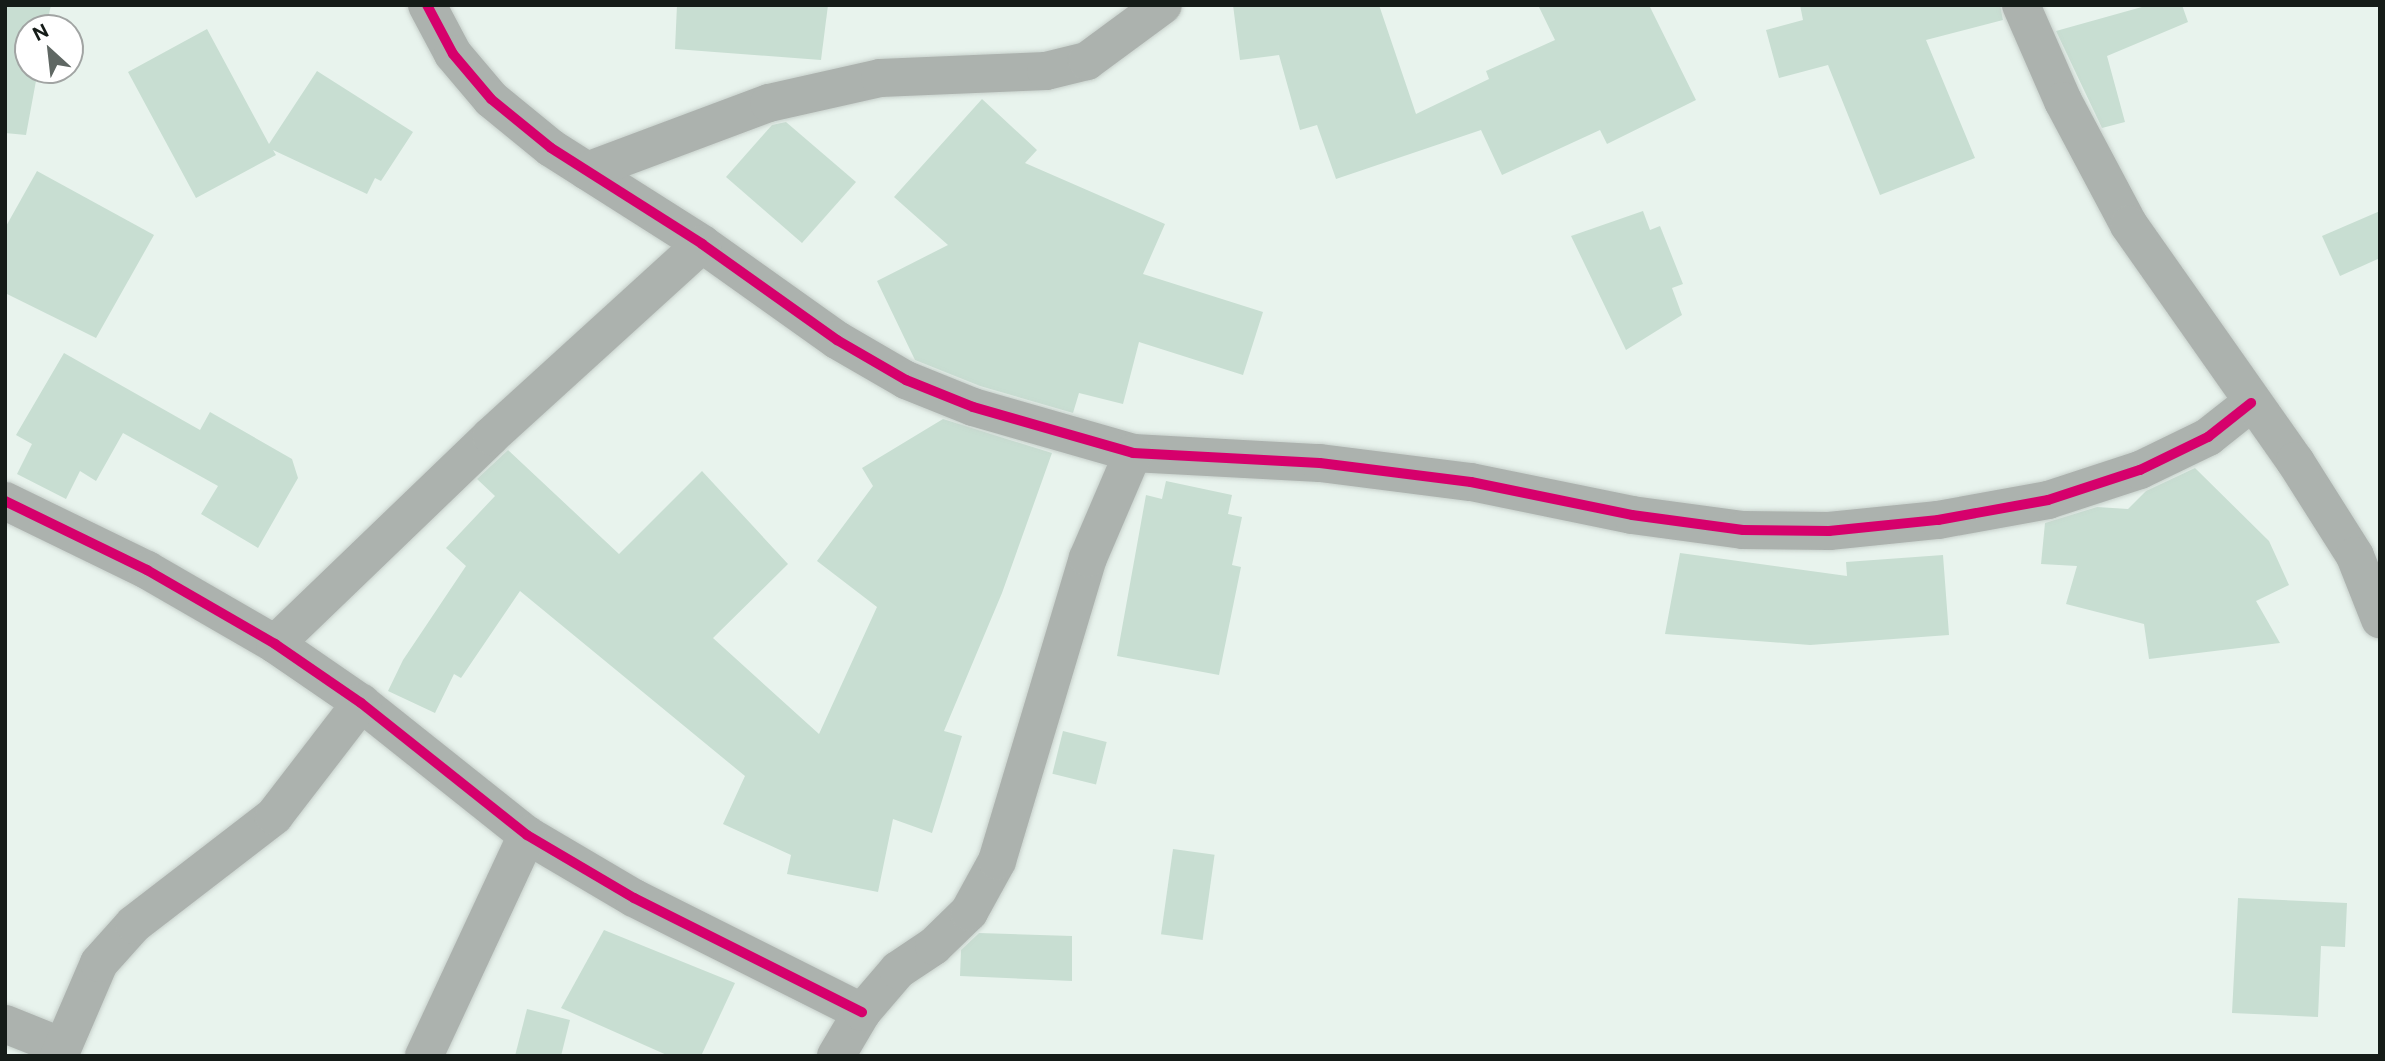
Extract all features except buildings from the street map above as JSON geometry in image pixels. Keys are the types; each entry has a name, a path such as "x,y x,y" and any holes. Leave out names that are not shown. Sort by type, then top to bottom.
{"street":[{"path":"427,5 453,54 491,99 551,148 702,244 837,340 906,380 1009,419 1133,453 1320,463 1471,482 1632,515 1743,530 1829,531 1938,520 2048,500 2140,470 2208,437 2251,403"},
{"path":"587,171 769,103 880,78 1046,71 1087,61 1163,5"},
{"path":"2021,5 2063,101 2129,225 2251,403 2295,461 2355,556 2380,619"},
{"path":"275,644 491,436 702,244"},
{"path":"836,1056 862,1012 898,970 934,946 969,912 997,861 1088,558 1133,453"},
{"path":"5,501 148,570 275,644 361,703 527,835 634,898 862,1012"},
{"path":"5,1024 60,1051 99,963 134,924 274,816 361,703"},
{"path":"424,1056 527,835"}],"cycle path":[{"path":"427,5 453,54 491,99 551,148 702,244 837,340 906,380 973,407 1133,453 1320,463 1471,482 1632,515 1743,530 1829,531 1938,520 2048,500 2140,470 2208,437 2251,403"},
{"path":"5,501 147,570 275,644 361,703 527,835 634,898 862,1012"}]}
